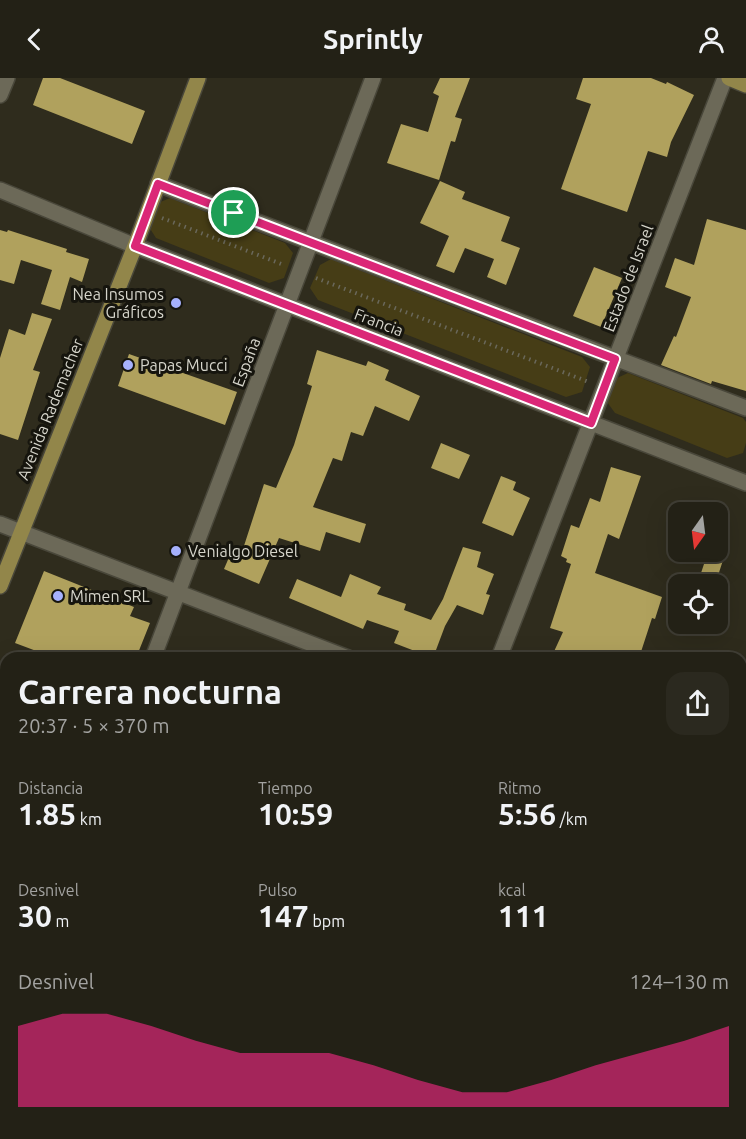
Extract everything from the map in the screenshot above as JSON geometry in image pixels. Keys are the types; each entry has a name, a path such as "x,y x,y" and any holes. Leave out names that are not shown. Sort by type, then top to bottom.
{"main road":[{"name":"Avenida Rademacher","path":"0,586 135,246 198,78"},
{"path":"727,78 746,84"}],"street":[{"path":"0,95 7,78"},
{"name":"España","path":"155,652 373,78"},
{"name":"Estado de Israel","path":"501,652 727,78"},
{"path":"158,184 746,408"},
{"name":"Francia","path":"0,190 135,246 746,483"},
{"path":"0,524 332,652"}],"path":[{"path":"147,212 604,388"}],"shaded area":[{"path":"170,198 285,243 293,253 284,278 269,283 156,238 149,227 158,203"},
{"path":"331,259 582,357 590,367 582,392 566,397 318,300 310,288 320,265"},
{"path":"628,373 743,418 746,422 746,443 743,453 727,458 615,413 607,402 617,378"}],"building":[{"path":"43,78 60,78 145,111 132,144 33,105"},
{"path":"440,78 470,78 455,117 462,119 455,142 451,141 439,180 387,163 401,124 428,132 439,96 433,93"},
{"path":"583,78 651,78 666,84 667,82 694,95 671,142 667,157 648,151 627,212 561,189 591,104 576,99"},
{"path":"440,181 465,192 462,199 510,217 501,241 520,248 506,285 487,277 494,259 465,248 454,273 436,266 449,236 420,223"},
{"path":"707,219 746,230 746,391 712,381 711,384 661,365 674,336 676,337 691,297 665,287 675,258 694,265"},
{"path":"0,230 7,232 8,230 67,249 66,252 89,259 82,282 70,277 60,310 41,304 52,270 21,260 14,284 0,280"},
{"path":"594,267 622,278 601,327 573,316"},
{"path":"32,313 52,319 33,370 40,372 18,440 0,434 0,358 9,329 25,335"},
{"path":"317,350 366,366 368,361 389,370 385,380 420,396 409,421 375,406 363,436 351,432 342,461 333,458 313,507 366,524 360,543 326,532 320,551 279,538 259,584 224,569 233,548 242,552 264,484 276,488 294,445 312,386 307,384"},
{"path":"129,354 237,392 225,425 118,386"},
{"path":"441,443 470,455 459,479 431,468"},
{"path":"611,467 641,476 619,539 608,534 595,573 662,597 655,619 652,618 641,652 554,652 563,632 550,628 571,564 561,556 571,525 579,528 590,498 600,502"},
{"path":"501,476 516,482 513,490 530,498 513,536 482,523"},
{"path":"463,547 481,552 477,567 494,574 486,594 490,595 483,615 457,605 445,626 435,652 417,652 394,643 399,631 367,620 363,629 289,598 297,579 341,597 350,574 381,587 377,594 406,604 404,610 431,620 443,599"},
{"path":"705,562 722,562 719,574 701,574"},
{"path":"44,571 134,607 130,616 150,623 138,652 39,652 15,643"}],"place":[{"name":"Nea Insumos Gráficos","path":"176,303"},
{"name":"Papas Mucci","path":"128,365"},
{"name":"Venialgo Diesel","path":"176,551"},
{"name":"Mimen SRL","path":"58,596"}],"route":[{"path":"158,184 234,213 615,359 591,423 135,246 158,184"}]}
